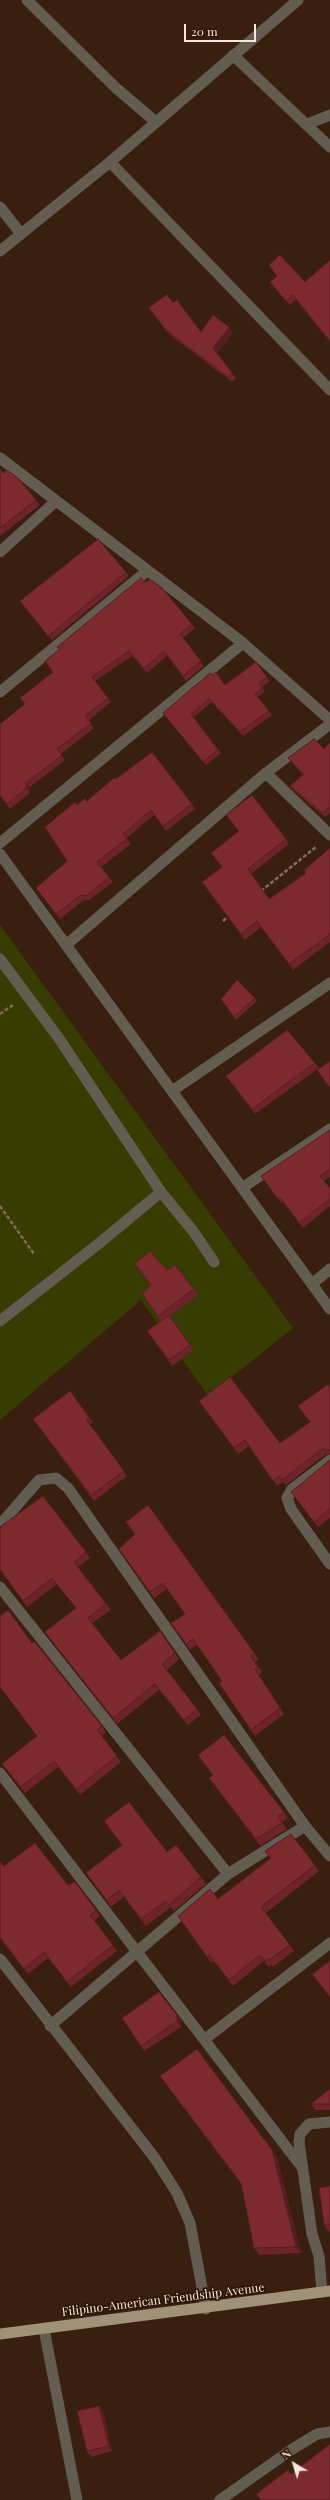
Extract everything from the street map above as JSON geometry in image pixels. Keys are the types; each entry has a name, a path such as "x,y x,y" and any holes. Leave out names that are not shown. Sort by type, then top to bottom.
{"main road":[{"name":"Filipino-American Friendship Avenue","path":"0,2334 206,2309 326,2292"}],"street":[{"path":"27,0 116,88 156,122"},
{"path":"0,251 110,162 297,0"},
{"path":"233,55 330,147"},
{"path":"307,124 330,115"},
{"path":"110,162 330,390"},
{"path":"0,207 21,234"},
{"path":"0,458 243,643 330,720"},
{"path":"0,552 56,501"},
{"path":"0,692 147,571"},
{"path":"0,843 243,643"},
{"path":"66,945 266,773 330,724"},
{"path":"266,773 330,835"},
{"path":"0,854 330,1309"},
{"path":"0,959 58,1037 161,1192 193,1231 214,1262"},
{"path":"172,1091 330,983"},
{"path":"242,1188 330,1129"},
{"path":"0,1321 97,1245 161,1192"},
{"path":"312,1284 330,1269"},
{"path":"330,1460 292,1489 287,1498 291,1508 330,1564"},
{"path":"0,1525 39,1480 56,1478 64,1485 78,1500 305,1826 330,1856"},
{"path":"0,1587 228,1874"},
{"path":"0,1773 301,2166"},
{"path":"50,2026 138,1953 228,1874 305,1826"},
{"path":"205,2039 330,1943"},
{"path":"0,1959 50,2026 154,2157 177,2193 190,2223 206,2309"},
{"path":"326,2292 319,2256 312,2234 308,2198 301,2166 299,2142 302,2131 309,2124 330,2122"},
{"path":"44,2328 77,2500"},
{"path":"220,2500 294,2448 317,2434 330,2432"}],"path":[{"path":"259,893 318,845"},
{"path":"223,921 235,912"},
{"path":"0,1206 34,1254"}],"green space":[{"path":"0,925 293,1328 208,1396 141,1300 0,1420"}],"building":[{"path":"280,255 305,282 330,260 330,341 293,295 286,301 270,282 277,276 269,265"},
{"path":"167,294 173,303 177,300 201,332 213,315 229,327 213,348 232,373 228,377 165,329 149,308"},
{"path":"0,469 3,473 7,470 20,480 36,500 0,528"},
{"path":"98,539 126,572 48,636 20,601"},
{"path":"141,578 145,582 150,579 162,588 192,624 180,634 201,661 183,676 164,651 144,668 129,651 92,677 108,698 85,716 91,723 57,749 62,755 26,783 26,789 7,804 0,796 0,724 25,704 20,698 53,672 45,661 60,649 57,647"},
{"path":"256,662 267,677 259,683 262,688 255,694 269,711 240,732 209,699 191,714 218,750 203,762 163,713 210,673 212,675 216,672 225,685"},
{"path":"314,739 324,749 329,743 330,744 330,807 323,813 290,786 304,774 288,758"},
{"path":"152,752 192,804 163,826 151,810 123,834 127,839 97,862 109,877 86,896 81,895 56,914 36,888 67,861 45,827 75,802 77,805 85,798 87,801 114,778 116,779"},
{"path":"252,795 286,839 248,869 269,899 306,873 304,870 330,848 330,934 289,964 257,921 241,934 202,882 222,867 211,853 239,831 226,815"},
{"path":"237,980 255,998 234,1017 221,999"},
{"path":"287,1030 315,1063 252,1109 226,1076"},
{"path":"330,1061 330,1088 317,1070"},
{"path":"330,1130 330,1169 320,1176 330,1188 330,1199 299,1223 280,1197 278,1199 261,1176"},
{"path":"150,1251 167,1270 175,1265 194,1289 158,1316 142,1294 151,1285 135,1264"},
{"path":"169,1315 190,1345 169,1360 147,1331"},
{"path":"230,1377 280,1443 310,1422 298,1406 328,1384 330,1387 330,1450 322,1449 282,1480 279,1476 273,1481 245,1440 234,1448 199,1401"},
{"path":"70,1391 89,1417 86,1419 124,1471 91,1495 33,1419"},
{"path":"330,1460 330,1509 314,1522 291,1492"},
{"path":"43,1496 86,1552 74,1562 106,1604 88,1618 121,1660 160,1631 175,1653 162,1664 197,1709 184,1720 155,1684 113,1718 45,1632 76,1608 52,1578 23,1601 0,1569 0,1527"},
{"path":"148,1505 255,1654 251,1656 258,1667 255,1669 280,1708 251,1730 219,1683 222,1681 193,1639 186,1644 171,1623 185,1614 163,1583 150,1592 119,1549 135,1534 126,1522"},
{"path":"8,1610 32,1643 34,1641 102,1726 97,1730 117,1756 76,1789 54,1761 21,1787 2,1764 37,1736 0,1687 0,1616"},
{"path":"224,1735 284,1812 278,1816 282,1823 256,1839 209,1778 213,1775 198,1755"},
{"path":"129,1802 167,1852 176,1845 201,1877 169,1905 166,1901 141,1919 119,1890 107,1900 86,1873 122,1845 104,1821"},
{"path":"291,1834 315,1865 261,1907 290,1945 269,1960 264,1961 260,1955 229,1980 209,1955 207,1957 178,1916 210,1889 218,1899 271,1858 265,1851"},
{"path":"35,1843 68,1885 75,1882 96,1910 90,1915 113,1945 67,1982 44,1952 24,1969 0,1937 0,1861 4,1866"},
{"path":"330,1961 330,1997 312,1974"},
{"path":"159,1992 177,2015 177,2021 141,2046 122,2018"},
{"path":"197,2049 272,2150 296,2247 254,2248 241,2183 160,2076"},
{"path":"330,2089 330,2104 311,2104"},
{"path":"330,2186 330,2224 324,2225 319,2188"},
{"path":"99,2406 109,2446 87,2451 77,2411"},
{"path":"330,2444 330,2500 261,2500 256,2494 288,2470 291,2474"}]}
